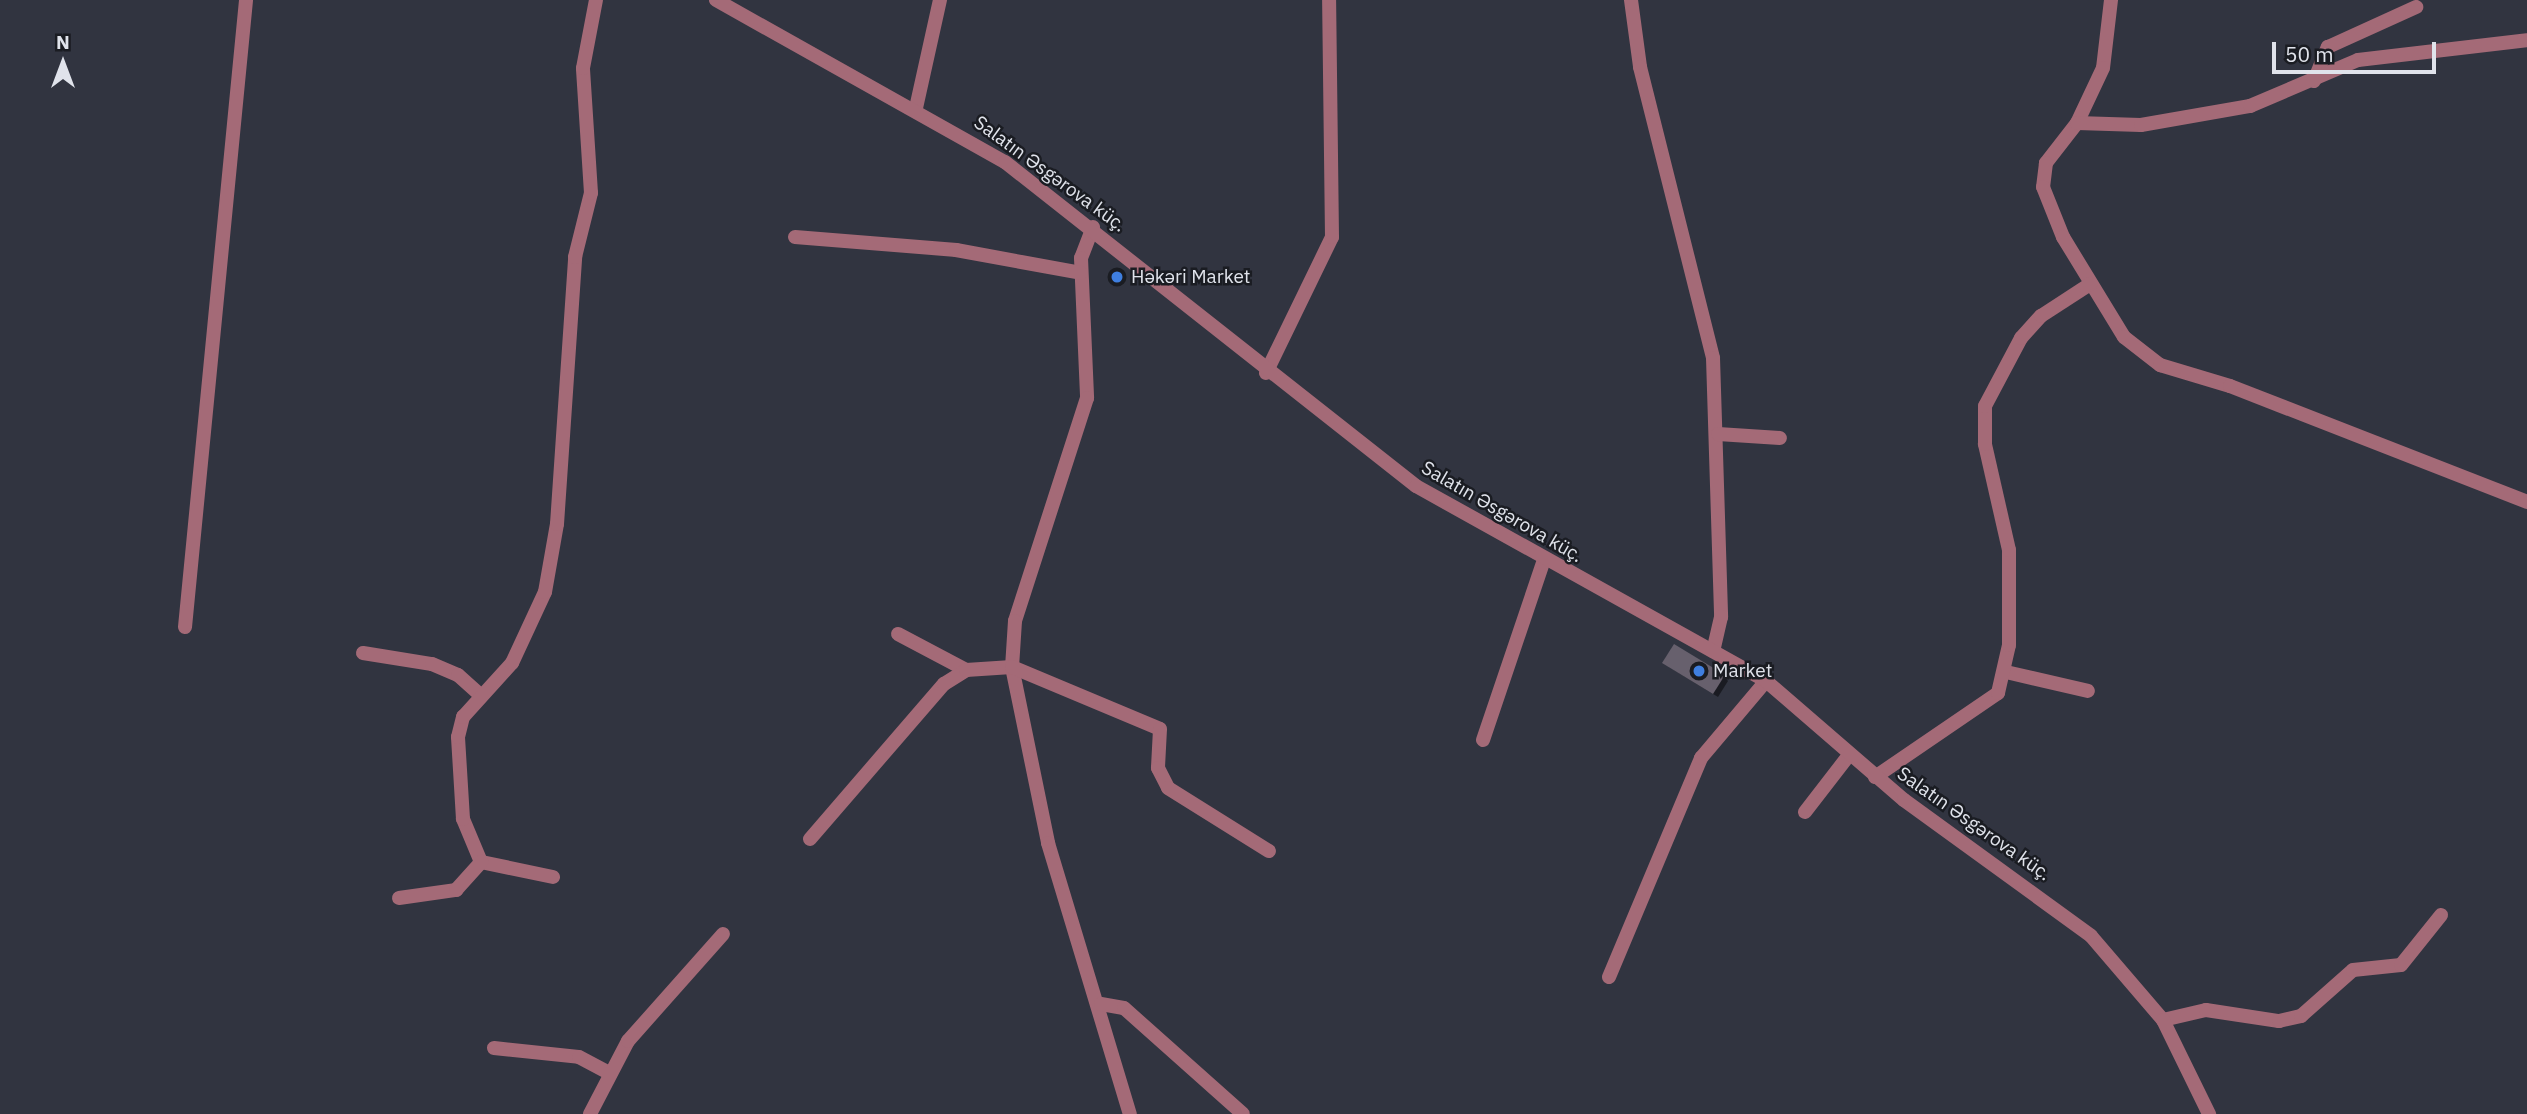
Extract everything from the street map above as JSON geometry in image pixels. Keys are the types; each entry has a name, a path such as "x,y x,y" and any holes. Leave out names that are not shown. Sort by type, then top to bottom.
{"street":[{"path":"185,627 246,0"},
{"path":"481,862 463,819 458,737 463,717 480,695 512,663 545,592 550,565 575,257 591,193 583,68 586,24 596,0"},
{"name":"Salatın Əsgərova küç.","path":"716,0 916,108 1093,227 1266,373 1416,486 1766,681 1875,777 2059,908 2131,977 2163,1020 2209,1114"},
{"path":"916,108 940,0"},
{"path":"1266,373 1332,237 1329,0"},
{"path":"1632,0 1640,67 1707,326 1718,434 1721,617 1713,651"},
{"path":"2111,0 2103,68 2077,123 2054,146 2043,187 2090,284 2140,355 2527,502"},
{"path":"2314,81 2328,47 2416,8"},
{"path":"2077,123 2141,125 2223,111 2314,81 2378,56 2527,40"},
{"path":"1093,227 1081,272 1090,352 1087,398 1015,621 1012,667 1048,843 1101,1004 1130,1114"},
{"path":"795,237 956,250 1081,272"},
{"path":"1875,777 1979,710 1998,693 2006,672 2009,550 1985,444 1985,406 2021,338 2040,316 2090,284"},
{"path":"1718,434 1780,438"},
{"path":"1483,740 1544,559"},
{"path":"898,634 966,670 1012,667 1160,729 1158,768 1168,788 1269,851"},
{"path":"363,653 432,664 480,695"},
{"path":"810,839 923,705 966,670"},
{"path":"2006,672 2088,691"},
{"path":"1609,977 1700,758 1766,681"},
{"path":"1805,812 1849,755"},
{"path":"481,862 552,877"},
{"path":"399,898 456,890 481,862"},
{"path":"2163,1020 2206,1010 2279,1021 2301,1016 2353,970 2401,965 2441,915"},
{"path":"590,1114 607,1072 723,934"},
{"path":"1101,1004 1124,1007 1243,1114"},
{"path":"494,1048 579,1057 607,1072"}],"building":[{"path":"1674,644 1725,675 1713,694 1662,663"}],"place":[{"name":"Həkəri Market","path":"1117,277"},
{"name":"Market","path":"1699,671"}]}
